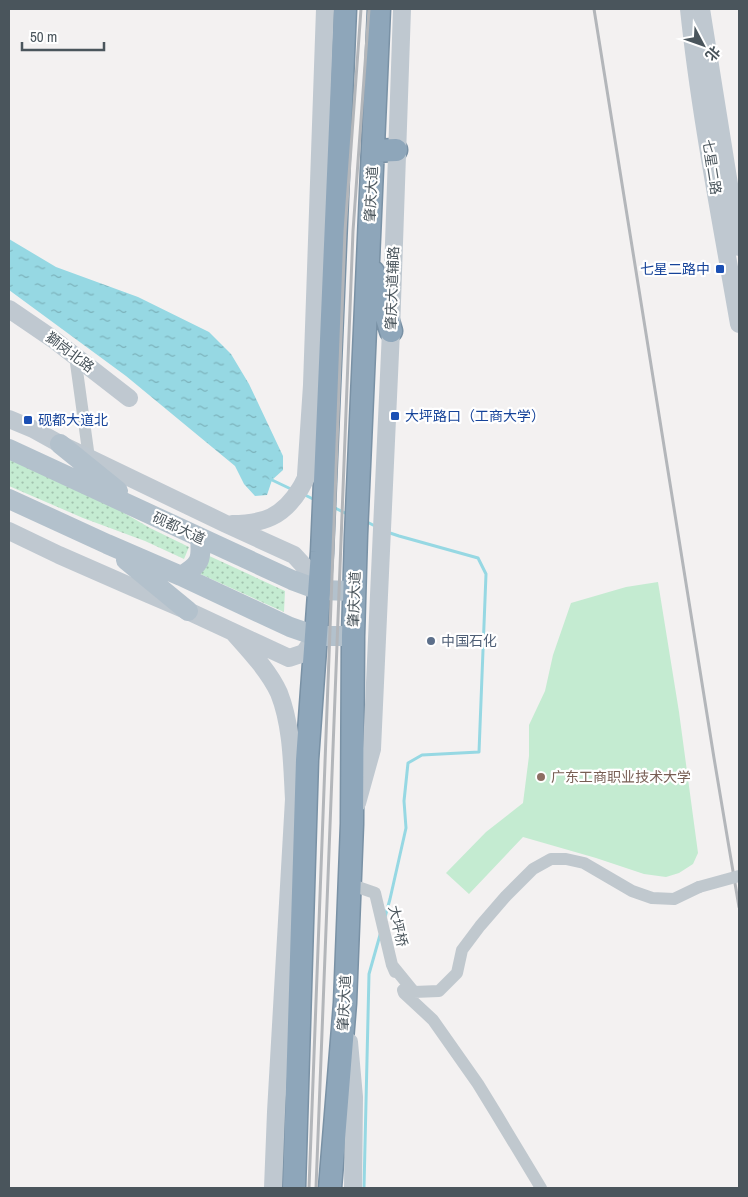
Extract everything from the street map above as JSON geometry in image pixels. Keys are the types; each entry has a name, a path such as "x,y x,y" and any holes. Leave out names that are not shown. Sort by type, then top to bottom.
{"highway":[{"path":"294,1188 307,760 324,518 316,479 327,440 345,9"},
{"name":"肇庆大道","path":"330,1188 345,1003 352,824 354,591 379,9"},
{"path":"373,151 396,150"},
{"path":"368,255 391,331"}],"main road":[{"path":"60,444 140,510"},
{"name":"砚都大道","path":"9,449 292,580 319,590 354,591"},
{"path":"9,498 181,576 281,624 316,636 353,636"},
{"path":"181,576 195,568 201,551 200,538"},
{"path":"107,544 188,611"}],"street":[{"path":"226,524 249,524 273,517 292,500 300,488 316,479 312,385 325,9"},
{"name":"肇庆大道辅路","path":"352,824 372,749 384,505 402,9"},
{"name":"七星二路","path":"689,9 693,47 716,193 739,324"},
{"name":"七星二路","path":"701,9 739,247"},
{"name":"獅岗北路","path":"9,308 129,398"},
{"path":"75,356 89,458"},
{"path":"312,385 327,440"},
{"path":"9,419 294,555 305,567 319,590"},
{"path":"9,531 289,658 304,653 316,636"},
{"path":"233,632 252,653 278,692 285,712 289,733 294,799 276,1102 273,1188"},
{"path":"305,843 294,799 307,760"},
{"path":"392,966 414,992 439,991 457,973 462,950 480,926 533,869 551,859 566,859 584,863 632,891 652,898 674,899 699,887 739,876"},
{"name":"大坪桥","path":"349,884 375,893 392,966 404,993 433,1020 478,1084 541,1188"},
{"path":"345,1003 354,1097 353,1188"}],"green space":[{"path":"9,458 93,495 150,528 189,547 184,559 145,541 83,518 9,486"},
{"path":"205,554 285,591 284,612 198,573"},
{"path":"658,582 679,712 698,853 693,864 679,873 666,877 644,874 523,837 469,894 446,873 486,832 523,803 529,756 529,725 545,691 553,655 571,603 626,587"}],"water":[{"path":"9,239 56,267 138,297 209,332 231,354 249,384 283,456 283,470 272,480 267,495 255,496 244,484 235,466 126,376 9,290"}],"waterway":[{"path":"270,477 272,480 293,490"},
{"path":"303,494 315,500"},
{"path":"333,507 347,514"},
{"path":"365,521 377,527"},
{"path":"385,917 406,828 404,801 408,763 422,755 479,752 486,574 478,558 387,532"},
{"path":"364,1188 369,974 380,935"}],"railway":[{"path":"309,1188 345,231 361,9"},
{"path":"316,1188 353,231 369,9"},
{"path":"594,9 739,907"}],"place":[{"name":"七星二路中","path":"720,269"},
{"name":"大坪路口（工商大学）","path":"395,416"},
{"name":"砚都大道北","path":"28,420"},
{"name":"中国石化","path":"431,641"},
{"name":"广东工商职业技术大学","path":"541,777"}]}
